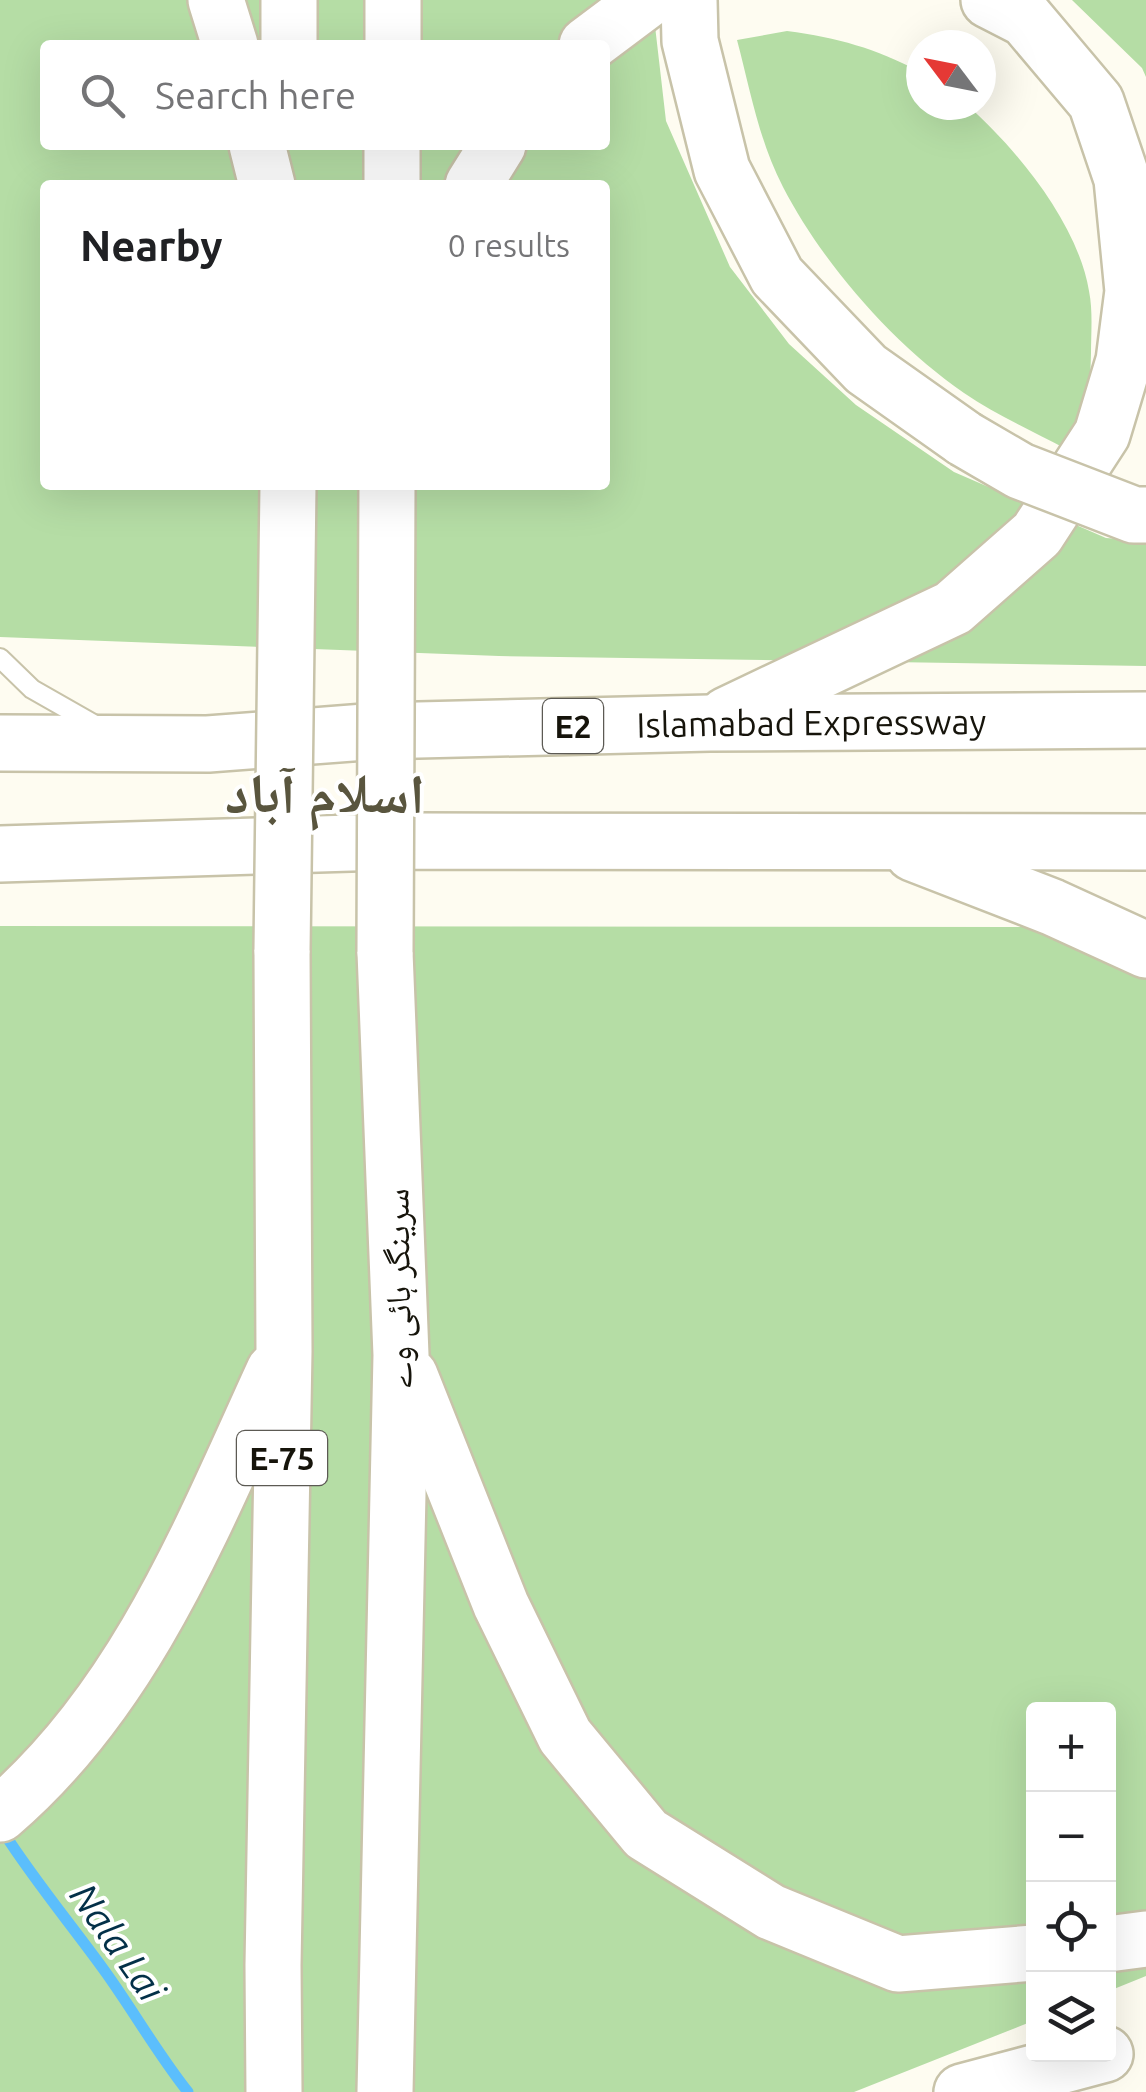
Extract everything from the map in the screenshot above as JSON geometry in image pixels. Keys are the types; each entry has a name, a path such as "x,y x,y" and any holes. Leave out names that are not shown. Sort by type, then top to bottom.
{"highway":[{"path":"216,0 228,40"},
{"path":"288,0 289,40"},
{"path":"393,0 393,40"},
{"path":"594,40 647,0"},
{"path":"710,723 952,608 1037,534 1102,434 1124,361 1132,291 1122,179 1096,102 1026,20 989,0"},
{"path":"690,21 722,170 777,276 866,369 965,439 1020,471 1146,516"},
{"path":"258,150 266,180"},
{"path":"290,150 291,180"},
{"path":"392,150 392,180"},
{"path":"476,180 495,150"},
{"name":"E-75","path":"274,2092 284,1350 282,950 288,490"},
{"name":"سرینگر ہائی وے","path":"385,2092 401,1354 385,952 387,490"},
{"name":"Islamabad Expressway","path":"0,743 208,744 378,731 710,723 1146,720"},
{"path":"0,854 416,841 1146,842"},
{"path":"887,843 1052,907 1146,950"},
{"path":"0,1814 48,1770 135,1654 196,1541 284,1350"},
{"path":"401,1354 501,1604 565,1736 646,1834 771,1912 898,1964 1026,1954"},
{"path":"1116,1943 1146,1939"},
{"path":"1116,2051 1146,2043"},
{"path":"962,2092 1076,2062"}],"lane":[{"path":"0,658 32,689 127,744"}],"green space":[{"path":"0,0 652,0 666,121 730,267 789,344 856,405 954,472 1106,538 1146,541 1146,666 499,656 0,637"},
{"path":"1072,0 1146,0 1146,77 1142,68"},
{"path":"787,31 888,56 906,65 906,120 983,120 1025,166 1059,214 1083,266 1089,291 1088,392 1079,425 1066,449 989,408 937,373 886,327 839,273 783,187 756,115 737,40"},
{"path":"0,926 1146,927 1146,1976 1116,1988 1116,1702 1026,1702 1026,2024 854,2092 0,2092"}],"waterway":[{"name":"Nala Lai","path":"2,1830 188,2092"}],"district":[{"name":"اسلام آباد","path":"325,792"}]}
